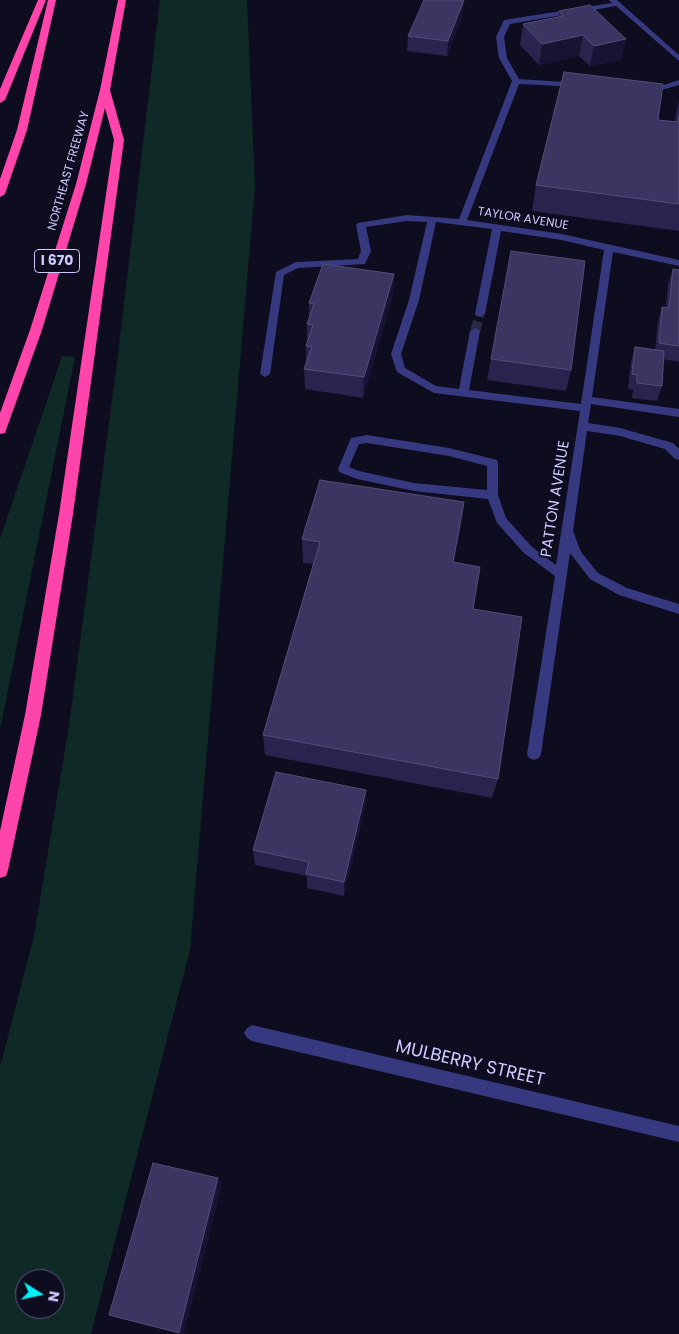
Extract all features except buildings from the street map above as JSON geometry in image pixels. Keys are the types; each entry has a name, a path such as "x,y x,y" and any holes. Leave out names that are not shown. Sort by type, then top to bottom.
{"highway":[{"path":"0,100 42,0"},
{"path":"0,194 22,130 52,0"},
{"name":"NORTHEAST FREEWAY","path":"0,430 36,330 81,184 105,90 122,0"},
{"path":"0,870 37,696 66,514 119,140 105,90"}],"street":[{"path":"516,81 503,58 500,37 507,22 615,2 679,59"},
{"path":"516,81 591,86"},
{"path":"462,222 516,81"},
{"path":"638,88 665,87 679,82"},
{"name":"TAYLOR AVENUE","path":"265,374 278,274 296,265 362,262 366,251 361,225 407,218 462,222 562,237 609,249 679,263"},
{"path":"432,220 414,300 396,354 401,370 406,374 434,389 679,413"},
{"path":"480,314 497,227"},
{"name":"PATTON AVENUE","path":"534,754 609,249"},
{"path":"463,393 475,331"},
{"path":"582,426 620,432 668,446 679,456"},
{"path":"492,495 414,487 357,475 344,468 356,441 367,439 449,452 493,463 492,495 501,520 528,550 560,574"},
{"path":"567,530 576,554 594,576 623,592 679,609"},
{"name":"MULBERRY STREET","path":"252,1033 679,1134"}],"green space":[{"path":"160,0 247,0 255,187 190,950 91,1334 0,1334 0,1067 34,936 68,732 116,371"},
{"path":"62,356 75,357 0,730 0,539"}],"tunnel":[{"path":"475,331 480,314"}]}
